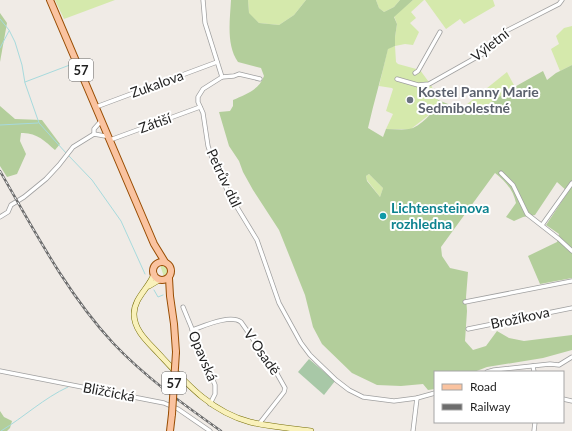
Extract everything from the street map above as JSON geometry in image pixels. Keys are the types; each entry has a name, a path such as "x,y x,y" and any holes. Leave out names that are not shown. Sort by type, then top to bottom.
{"main road":[{"name":"57","path":"50,0 154,244 165,262 169,264 172,269 169,278 176,352 170,431"},
{"name":"57","path":"154,244 157,256 157,264 153,269 154,274 165,285 170,296"},
{"path":"157,264 165,262"},
{"name":"Opavská","path":"154,274 147,288 139,298 135,308 134,319 144,337 186,383 210,404 233,416 259,424 292,430 311,431"},
{"path":"147,288 160,280 169,278"}],"street":[{"path":"203,0 205,23 222,77 239,74 260,79"},
{"name":"Výletní","path":"397,79 422,86 429,84 484,52 506,31 554,6 562,0"},
{"path":"415,73 418,71 440,32"},
{"name":"Zukalova","path":"96,106 217,62"},
{"name":"Petrův důl","path":"222,77 202,89 198,97 203,113 208,146 229,194 257,240 280,303 292,328 310,355 349,390 363,397 394,401 417,398 434,393"},
{"name":"Zátiší","path":"109,137 200,107"},
{"path":"94,134 94,128 102,120"},
{"path":"0,217 8,212 11,205 24,197 46,179 59,166 73,146 94,134 109,137"},
{"path":"501,173 513,185 527,214 572,251"},
{"path":"542,225 572,183"},
{"path":"465,302 572,282"},
{"name":"Opavská","path":"183,307 215,385 215,394 210,404"},
{"name":"Brožíkova","path":"468,329 572,308"},
{"name":"V Osadě","path":"192,330 228,319 236,319 241,322 276,372 285,388 284,392 259,424"},
{"path":"490,371 550,364 559,365 572,357"},
{"path":"532,366 534,371"},
{"name":"Bližčická","path":"0,371 164,403 178,409 210,431"},
{"path":"413,431 417,398"}],"green space":[{"path":"55,0 115,0 64,19"},
{"path":"231,0 248,0 249,13 259,23 279,25 294,15 306,0 376,0 379,8 384,12 394,7 400,0 413,0 394,17 397,24 395,46 388,49 368,128 383,137 386,129 409,129 418,125 431,113 438,100 453,106 456,101 464,113 482,108 543,71 547,80 556,73 572,65 572,278 540,284 528,256 557,242 559,234 546,225 568,192 557,182 535,215 523,217 514,221 506,217 516,203 515,198 508,186 495,173 441,247 442,256 450,268 468,272 465,341 473,350 486,346 497,331 509,338 524,341 572,335 572,350 543,358 487,367 477,371 434,371 434,389 428,390 423,384 401,386 377,385 352,373 322,344 313,327 305,295 279,230 253,190 239,161 229,146 219,112 230,111 233,106 233,100 259,85 264,76 261,68 238,62 234,55 230,40","holes":["369,174 383,188 380,197 367,181 366,176"]},
{"path":"248,0 306,0 294,15 279,25 259,23 249,14"},
{"path":"376,0 400,0 394,7 384,12 379,8"},
{"path":"413,0 424,0 411,12 416,18 410,23 419,32 413,45 405,44 395,46 397,24 394,16"},
{"path":"425,0 493,0 495,6 464,24 460,19 446,29"},
{"path":"0,13 7,23 0,62"},
{"path":"572,26 572,65 560,71 551,49 559,44 556,36 564,28"},
{"path":"395,46 396,62 398,64 420,70 431,85 438,100 434,111 411,129 386,129 393,114 386,111 393,89 379,86 388,48"},
{"path":"507,72 515,87 482,108 464,113 461,109"},
{"path":"0,106 15,119 42,120 60,144 55,150 44,140 36,136 21,133 20,141 26,154 17,174 7,177 0,166"},
{"path":"369,174 383,188 380,197 367,180 366,176"},
{"path":"160,265 165,265 168,269 168,273 164,277"},
{"path":"309,359 335,381 324,395 298,372"},
{"path":"0,411 4,417 12,421 10,428 7,431 0,431"}],"waterway":[{"path":"0,19 9,30 15,42 22,65 25,83 39,123 66,153"},
{"path":"0,48 9,31"},
{"path":"25,82 75,63"},
{"path":"0,125 38,123"},
{"path":"68,155 92,180 121,221 145,274"},
{"path":"154,290 158,297 163,295"},
{"path":"1,431 59,391 68,387"}],"railway":[{"path":"0,171 38,238 80,303 96,323 113,343 151,379 221,431"}],"place":[{"name":"Kostel Panny Marie Sedmibolestné","path":"410,100"},
{"name":"Lichtensteinova rozhledna","path":"383,216"}]}
